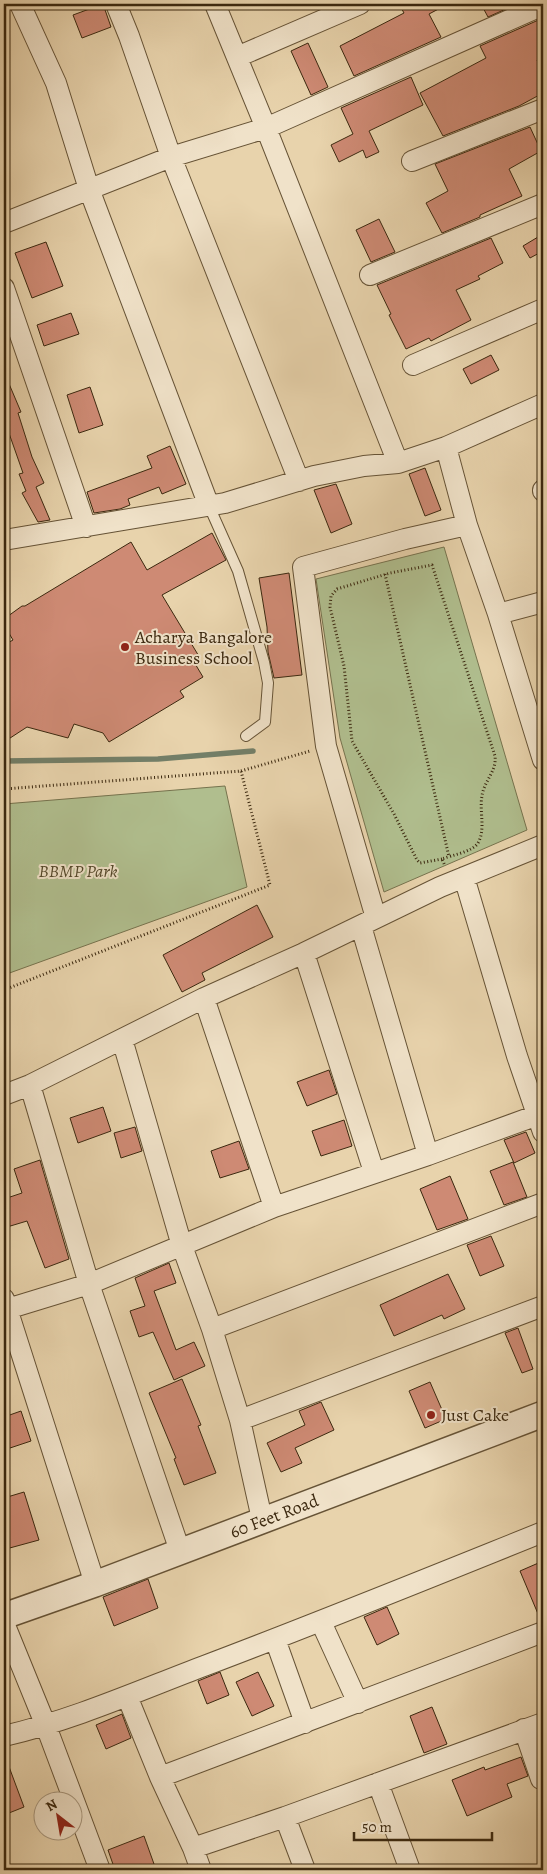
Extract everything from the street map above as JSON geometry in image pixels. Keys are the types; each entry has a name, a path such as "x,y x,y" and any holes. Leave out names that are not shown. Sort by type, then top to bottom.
{"street":[{"path":"20,4 56,83 89,189 209,506"},
{"path":"116,4 171,157 299,480"},
{"path":"215,4 398,463"},
{"path":"237,56 360,4"},
{"path":"5,219 171,157 266,128 543,5"},
{"path":"412,161 543,109"},
{"path":"370,275 543,204"},
{"path":"4,288 86,527"},
{"path":"413,365 543,309"},
{"path":"5,534 86,527 226,504 299,480 364,466 398,463 446,447 543,404"},
{"path":"446,447 467,525 498,614 543,760"},
{"path":"428,1155 368,922 326,746 303,567 405,539 467,525"},
{"path":"498,614 543,602"},
{"path":"4,1095 30,1085 204,998 458,880 543,845"},
{"path":"95,1584 5,1306 89,1284 274,1206 374,1172 541,1120 458,880"},
{"path":"304,953 374,1172"},
{"path":"204,998 274,1206"},
{"path":"122,1039 182,1246 212,1329 240,1420 262,1519"},
{"path":"30,1085 89,1284 180,1551"},
{"path":"212,1329 543,1203"},
{"path":"240,1420 543,1306"},
{"name":"60 Feet Road","path":"4,1616 95,1584 262,1519 543,1414"},
{"path":"4,1736 46,1726 127,1696 321,1622 543,1532"},
{"path":"321,1622 358,1703"},
{"path":"4,1623 46,1726 100,1870"},
{"path":"160,1777 305,1724 543,1632"},
{"path":"274,1639 305,1724"},
{"path":"127,1696 201,1870"},
{"path":"193,1848 285,1817 543,1723"},
{"path":"524,1729 541,1779 543,1778"},
{"path":"378,1783 410,1870"},
{"path":"285,1817 305,1870"}],"lane":[{"path":"209,506 238,571 266,669 268,683 265,722 246,736"}],"path":[{"path":"432,565 495,756 496,765 485,783 481,798 482,816 480,838 477,844 472,848 449,856 420,863 416,860 394,814 352,741 344,666 330,607 332,596 337,589 385,574 432,565"},
{"path":"385,574 449,856"},
{"path":"4,789 241,771 326,746"},
{"path":"4,990 270,885 241,771"},
{"path":"442,859 458,880"}],"green space":[{"path":"444,547 527,830 384,892 340,738 316,579"},
{"name":"BBMP Park","path":"225,786 247,887 4,975 4,804"}],"building":[{"path":"103,4 111,27 82,38 73,15"},
{"path":"399,4 448,4 429,14 441,37 354,76 340,46 404,13"},
{"path":"481,4 517,4 488,17"},
{"path":"543,18 543,57 537,60 543,72 543,93 519,106 443,136 420,93 486,58 480,46"},
{"path":"308,43 328,87 311,95 291,51"},
{"path":"411,77 423,105 369,131 379,152 366,158 363,150 339,162 331,145 353,134 341,108"},
{"path":"530,127 541,151 509,169 522,196 442,233 426,203 448,191 435,164"},
{"path":"379,219 395,252 371,262 356,230"},
{"path":"543,234 543,251 530,258 523,246"},
{"path":"491,238 503,263 478,276 480,279 456,290 471,320 431,341 429,338 406,349 377,285"},
{"path":"46,242 63,286 32,298 15,253"},
{"path":"71,313 79,334 44,346 37,325"},
{"path":"491,355 499,370 471,384 463,369"},
{"path":"4,372 21,412 18,413 32,457 44,483 36,487 50,520 38,522 22,493 26,491 19,474 23,473 4,419"},
{"path":"90,387 103,425 79,433 67,395"},
{"path":"170,446 186,484 162,494 159,487 128,499 130,505 120,509 94,513 87,492 152,468 147,456"},
{"path":"425,468 441,510 425,516 409,474"},
{"path":"336,484 352,524 331,533 314,490"},
{"name":"Acharya Bangalore Business School","path":"212,533 226,560 162,595 200,658 194,662 203,677 180,691 184,697 109,742 103,733 74,724 68,738 27,727 4,742 4,645 13,640 4,625 4,619 22,606 25,606 131,542 147,570"},
{"path":"289,573 302,675 274,678 268,652 267,627 259,578"},
{"path":"257,905 273,937 202,973 205,980 182,992 163,955"},
{"path":"329,1070 337,1094 307,1106 297,1082"},
{"path":"103,1107 111,1131 78,1143 70,1118"},
{"path":"344,1120 352,1146 321,1156 312,1131"},
{"path":"135,1127 142,1151 121,1158 114,1133"},
{"path":"526,1132 535,1153 514,1163 504,1140"},
{"path":"239,1141 249,1169 220,1178 211,1151"},
{"path":"40,1160 69,1259 45,1268 27,1221 7,1227 4,1216 4,1199 22,1193 14,1169"},
{"path":"513,1162 527,1197 504,1205 490,1171"},
{"path":"450,1176 468,1219 437,1230 420,1189"},
{"path":"491,1236 504,1266 480,1276 467,1245"},
{"path":"169,1263 176,1283 154,1291 176,1350 194,1342 205,1366 174,1380 153,1332 139,1337 130,1311 145,1306 135,1278"},
{"path":"448,1274 465,1309 444,1319 442,1315 394,1336 380,1305"},
{"path":"518,1328 533,1369 522,1373 505,1333"},
{"path":"182,1379 201,1425 198,1426 216,1473 184,1485 174,1459 176,1458 149,1393"},
{"path":"430,1382 446,1419 425,1428 409,1391"},
{"path":"321,1402 334,1430 295,1448 302,1463 281,1472 267,1443 305,1425 299,1411"},
{"path":"21,1411 31,1441 4,1450 4,1417"},
{"path":"24,1492 39,1540 6,1549 4,1540 4,1498"},
{"path":"543,1561 543,1620 541,1621 520,1571"},
{"path":"148,1579 158,1608 114,1626 103,1597"},
{"path":"387,1607 399,1634 377,1645 364,1617"},
{"path":"220,1672 229,1695 207,1704 198,1681"},
{"path":"258,1672 274,1706 252,1716 236,1682"},
{"path":"432,1707 447,1744 424,1753 410,1716"},
{"path":"122,1714 131,1738 106,1749 96,1725"},
{"path":"4,1757 24,1807 4,1815"},
{"path":"521,1757 528,1776 507,1784 512,1797 467,1816 452,1780 484,1767 485,1770"},
{"path":"144,1836 154,1864 136,1870 115,1870 108,1850"}],"waterway":[{"path":"4,761 158,759 253,751"}],"place":[{"name":"Acharya Bangalore Business School","path":"125,647"},
{"name":"Just Cake","path":"431,1415"}]}
